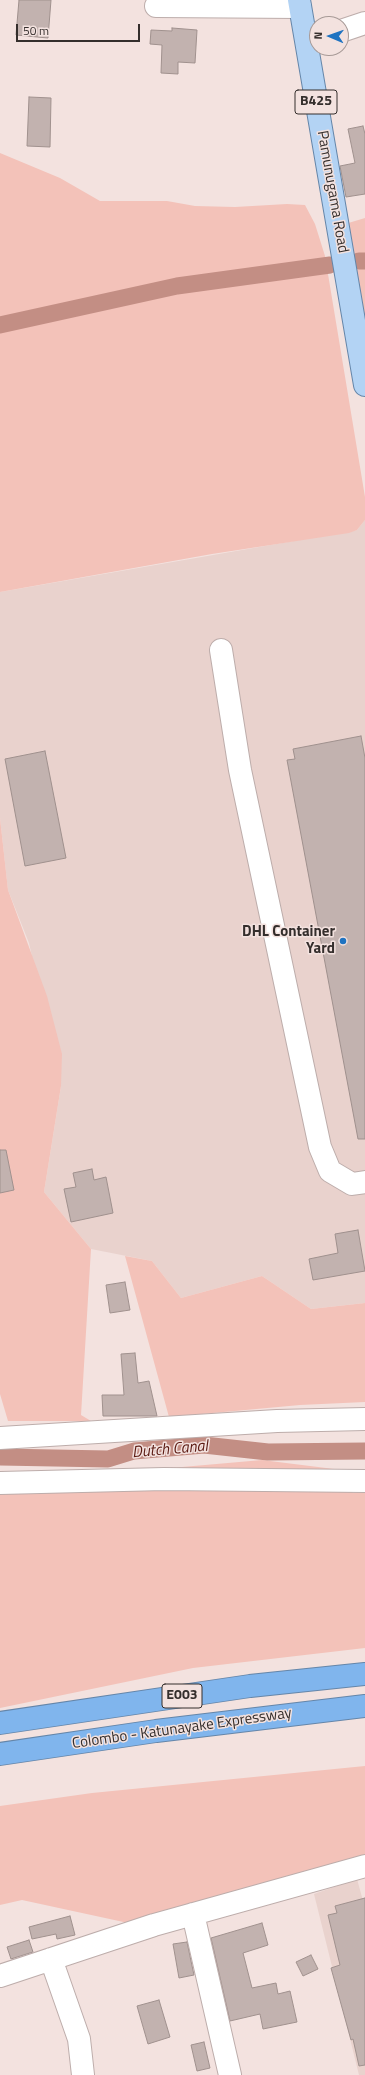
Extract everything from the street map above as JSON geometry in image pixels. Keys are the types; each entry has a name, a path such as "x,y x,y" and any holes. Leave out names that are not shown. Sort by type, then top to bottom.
{"highway":[{"name":"E003","path":"0,1723 250,1686 365,1674"},
{"name":"Colombo - Katunayake Expressway","path":"0,1754 156,1731 365,1706"}],"main road":[{"name":"Pamunugama Road","path":"299,3 309,34"},
{"name":"Pamunugama Road","path":"313,56 333,204 365,385"}],"street":[{"path":"156,6 299,3"},
{"path":"349,28 365,23"},
{"path":"221,650 240,770 320,1147 330,1171 352,1184 365,1182"},
{"path":"0,1438 277,1421 365,1419"},
{"path":"0,1483 164,1479 365,1481"},
{"path":"0,1976 193,1914 365,1866"},
{"path":"193,1914 230,2075"},
{"path":"51,1959 79,2039 83,2075"}],"shaded area":[{"path":"0,153 60,178 100,201 167,201 195,206 235,207 287,204 305,205 315,224 325,256 365,497 365,520 357,530 349,533 212,554 0,592"},
{"path":"365,218 365,328 345,224"},
{"path":"365,520 365,1303 311,1309 262,1276 181,1298 152,1261 91,1249 44,1192 61,1086 29,943 8,890 0,818 0,592 357,530"},
{"path":"0,818 8,890 47,996 62,1054 61,1086 44,1192 91,1249 81,1415 91,1421 8,1421 0,1394"},
{"path":"125,1256 152,1261 181,1298 262,1276 311,1309 365,1303 365,1402 300,1405 169,1417"},
{"path":"262,1460 334,1469 353,1493 365,1493 365,1648 193,1668 0,1708 0,1483"},
{"path":"365,1766 365,1860 142,1926 22,1900 0,1905 0,1806 92,1793"},
{"path":"357,1879 365,1908 365,2075 359,2075 314,1894"}],"building":[{"path":"19,0 51,0 48,38 16,35"},
{"path":"172,28 197,30 195,63 178,62 178,74 161,73 162,45 150,44 151,30 172,31"},
{"path":"29,97 51,98 50,147 27,146"},
{"path":"363,126 365,134 365,194 346,197 340,166 355,163 348,129"},
{"name":"DHL Container Yard","path":"361,736 365,758 365,1139 358,1139 287,760 295,759 293,749"},
{"path":"45,751 66,858 25,866 5,759"},
{"path":"0,1150 6,1150 14,1190 0,1193"},
{"path":"92,1169 94,1180 106,1177 113,1213 71,1222 64,1189 76,1187 73,1173"},
{"path":"358,1230 365,1271 313,1280 309,1259 338,1253 335,1234"},
{"path":"125,1282 130,1310 110,1313 106,1285"},
{"path":"135,1353 138,1383 149,1381 157,1416 103,1416 102,1395 124,1395 121,1354"},
{"path":"365,1898 365,2065 359,2066 353,2039 351,2040 331,1968 340,1965 328,1915 337,1913 335,1906"},
{"path":"70,1916 75,1935 57,1939 56,1934 32,1939 29,1927"},
{"path":"262,1923 268,1945 243,1953 252,1988 276,1983 278,1994 290,1991 297,2022 263,2029 260,2014 230,2021 211,1938"},
{"path":"29,1940 33,1952 11,1959 7,1947"},
{"path":"187,1942 194,1975 179,1978 173,1944"},
{"path":"311,1955 318,1969 303,1976 296,1962"},
{"path":"159,2000 170,2037 148,2044 137,2006"},
{"path":"204,2042 210,2068 197,2071 191,2045"}],"waterway":[{"path":"359,261 365,261"},
{"path":"0,325 177,286 330,265"},
{"name":"Dutch Canal","path":"0,1457 108,1459 134,1451 204,1445 268,1452 365,1451"}],"place":[{"name":"DHL Container Yard","path":"343,941"}]}
